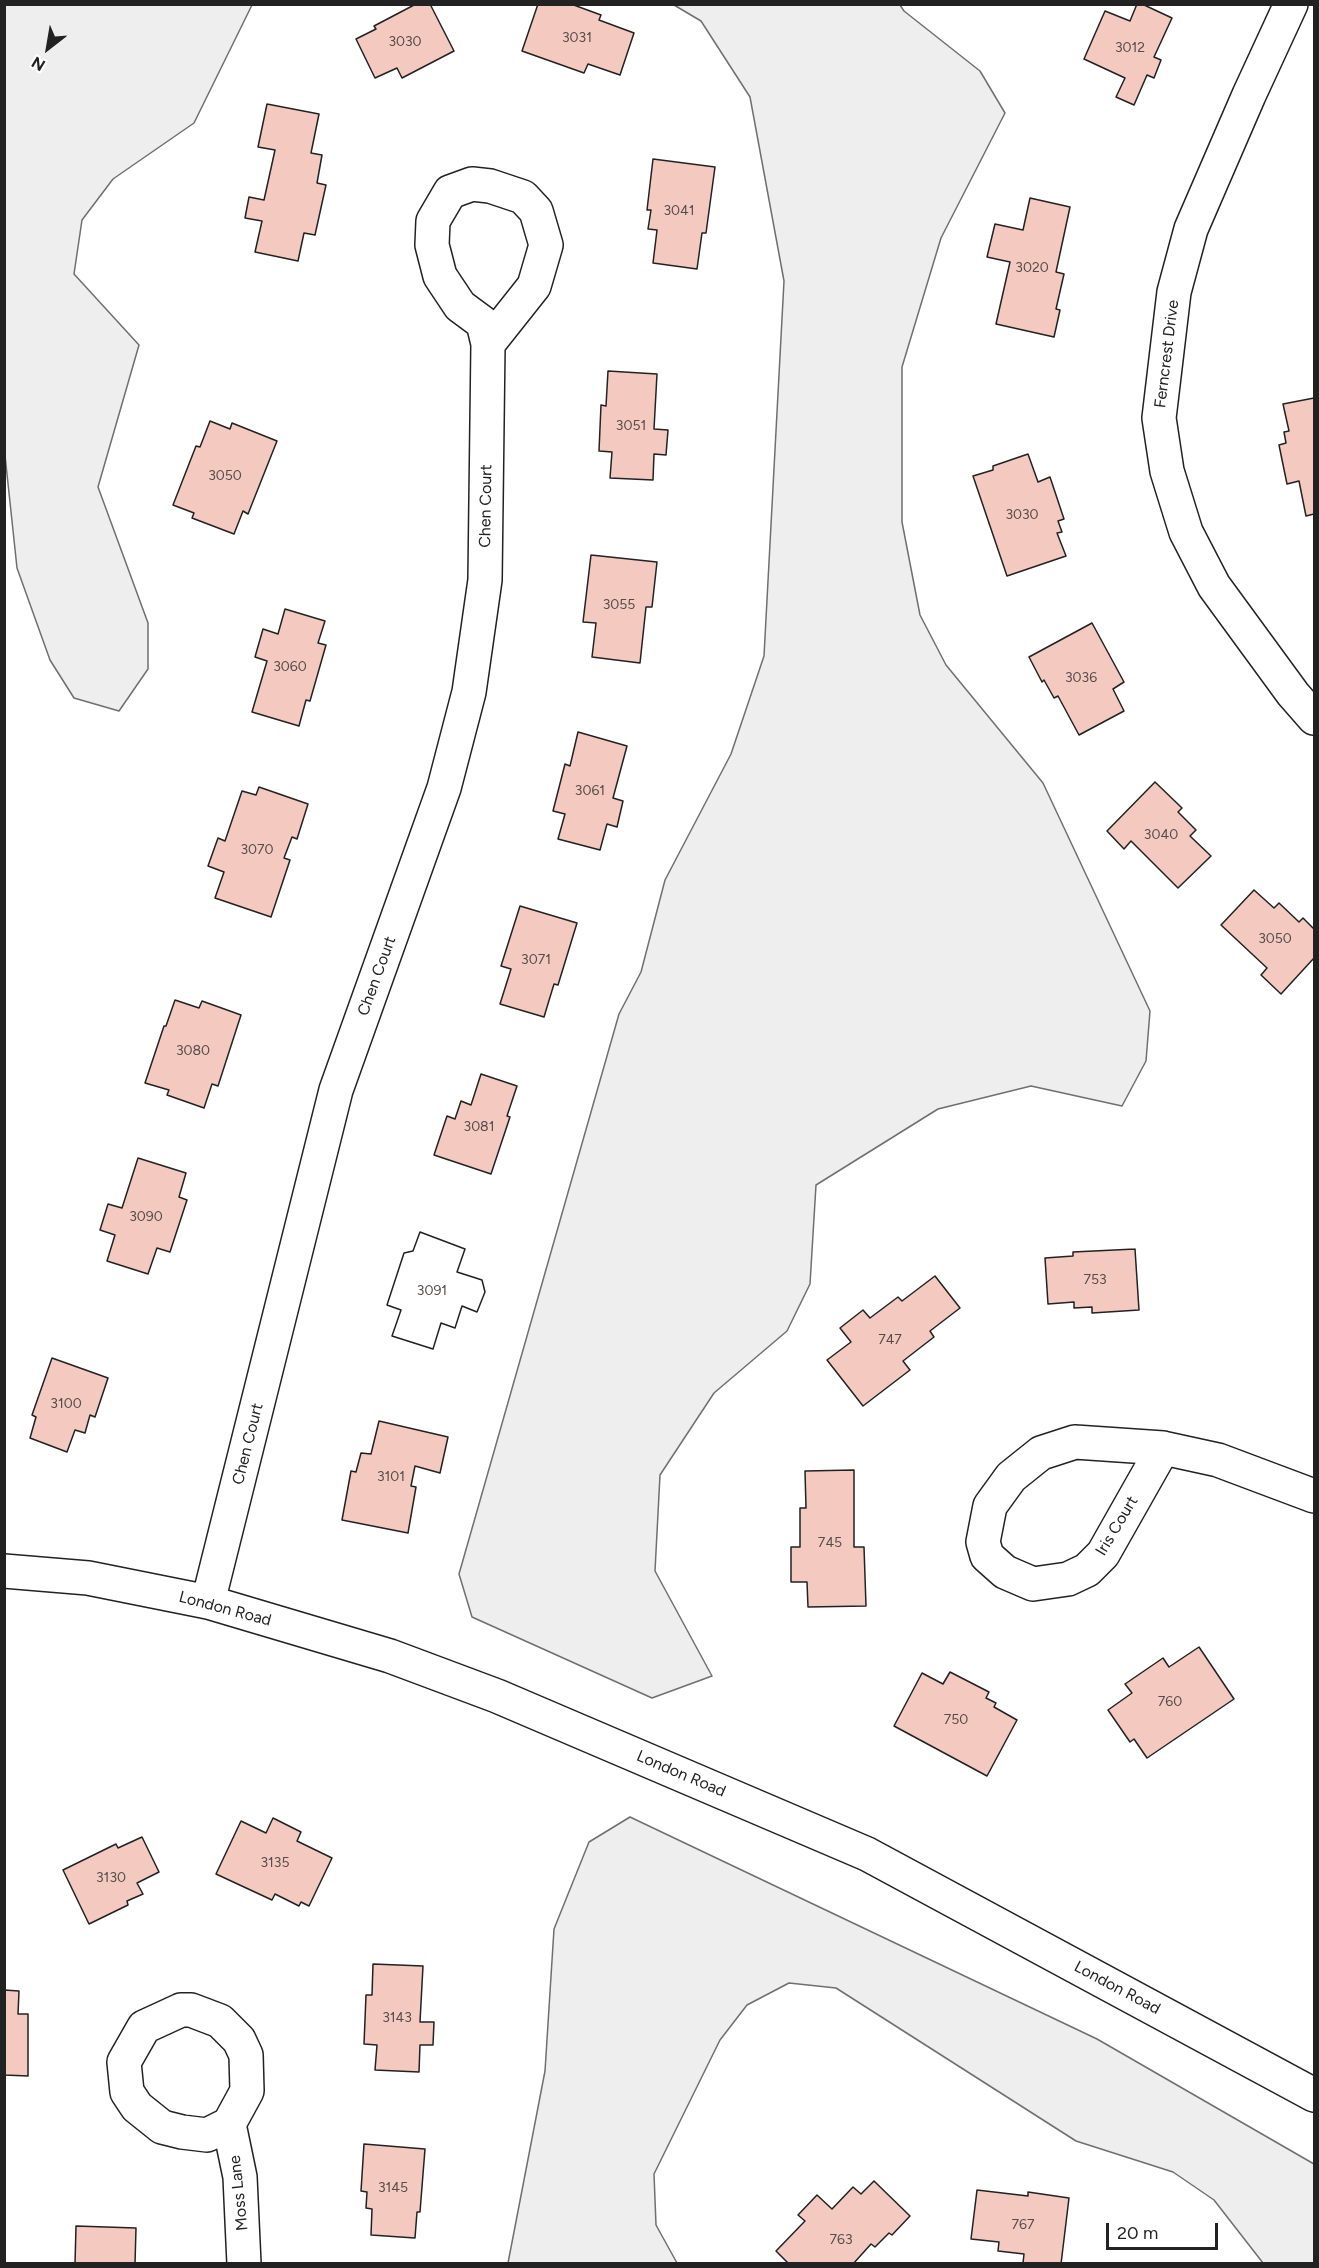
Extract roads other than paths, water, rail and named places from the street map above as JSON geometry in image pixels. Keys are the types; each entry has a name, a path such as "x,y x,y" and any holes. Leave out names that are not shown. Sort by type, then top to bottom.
{"street":[{"name":"Ferncrest Drive","path":"1291,4 1191,229 1174,292 1159,418 1167,471 1186,532 1214,586 1293,694 1314,718"},
{"name":"Chen Court","path":"208,1602 336,1090 444,788 469,692 485,580 488,344 483,323 460,306 440,276 432,245 433,221 450,192 472,184 490,186 524,196 536,211 546,245 534,286 488,344"},
{"name":"Iris Court","path":"1163,1448 1103,1554 1087,1570 1068,1579 1033,1584 1005,1572 987,1556 983,1542 990,1506 1011,1477 1041,1453 1075,1442 1163,1448 1218,1460 1314,1496"},
{"name":"London Road","path":"4,1571 88,1578 208,1602 390,1656 497,1696 867,1854 1314,2095"},
{"name":"Moss Lane","path":"229,2124 240,2176 244,2264"}]}
